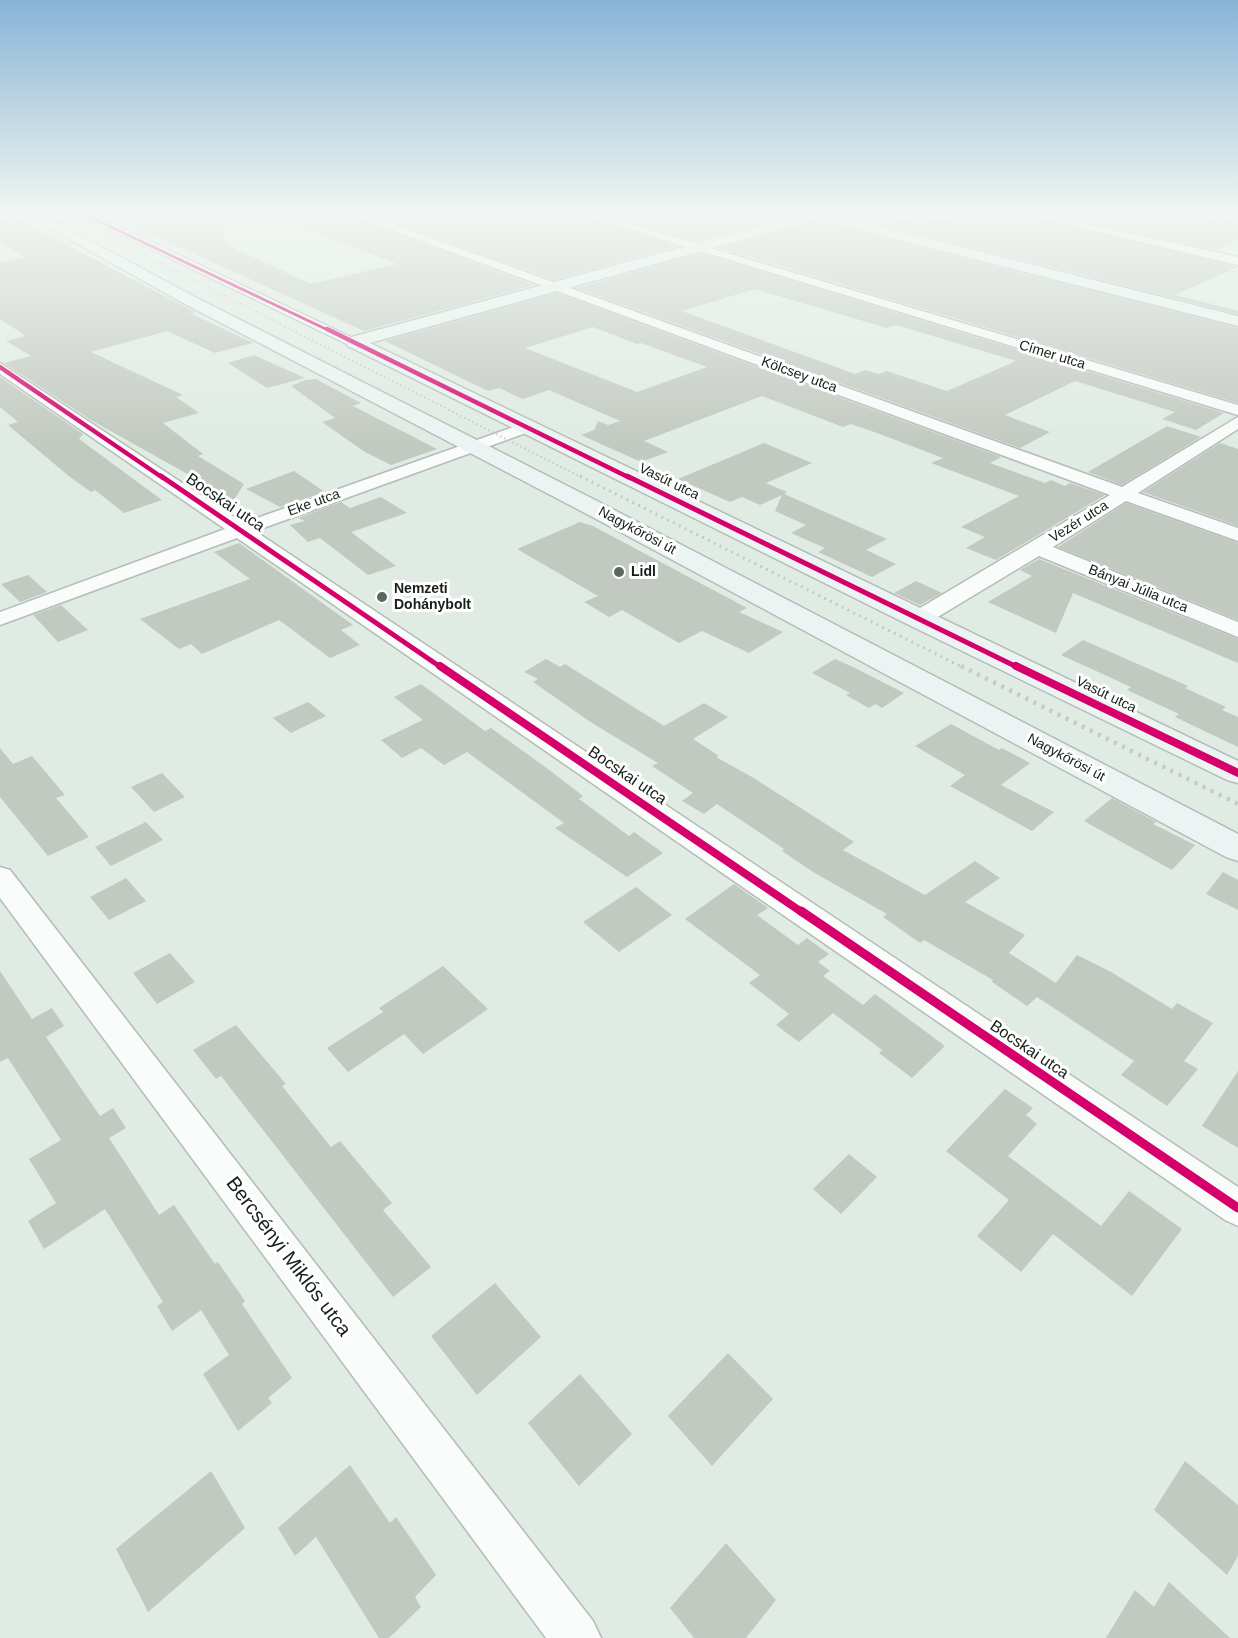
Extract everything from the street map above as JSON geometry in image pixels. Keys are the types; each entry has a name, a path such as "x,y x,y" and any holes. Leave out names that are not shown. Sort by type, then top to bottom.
{"street":[{"name":"Nagykőrösi út","path":"180,292 1238,849"},
{"name":"Vasút utca","path":"249,292 1238,773"},
{"path":"354,342 534,292"},
{"name":"Kölcsey utca","path":"569,292 1238,535"},
{"name":"Címer utca","path":"842,292 1238,410"},
{"path":"1125,292 1238,321"},
{"name":"Bocskai utca","path":"0,367 1238,1208"},
{"name":"Vezér utca","path":"918,619 1038,548 1238,422"},
{"name":"Eke utca","path":"0,619 528,427"},
{"name":"Bányai Júlia utca","path":"1038,548 1238,630"},
{"name":"Bercsényi Miklós utca","path":"0,877 576,1638"}],"building":[{"path":"0,292 158,292 195,312 190,313 253,343 215,353 167,331 91,352 183,395 176,397 199,413 163,423 203,454 198,456 244,484 234,500 91,420 4,363 31,356 6,341 26,336 0,319"},
{"path":"279,292 507,292 364,331"},
{"path":"589,292 744,292 682,311 855,374 865,370 878,374 887,371 947,391 1016,361 896,325 887,328 767,292 830,292 1224,413 1196,430 1162,419 1175,412 1075,381 1005,415 1050,432 1020,448"},
{"path":"869,292 1098,292 1238,328 1238,403"},
{"path":"1152,292 1181,292 1175,295 1238,311 1238,314"},
{"path":"557,293 1001,457 990,463 1045,483 1051,480 1065,486 1070,483 1105,495 996,560 966,548 985,537 961,527 1019,496 931,463 943,458 877,433 851,424 843,427 762,396 644,441 668,452 641,462 581,435 594,430 598,421 608,425 620,421 549,390 523,399 499,388 488,391 385,341","holes":["593,327 637,344 641,343 707,367 637,392 525,348"]},
{"path":"254,355 305,378 267,388 228,363"},
{"path":"0,377 83,434 79,439 162,500 124,513 95,490 91,492 70,477 8,425 18,422 0,407"},
{"path":"316,379 361,403 353,406 437,449 391,465 365,452 322,422 335,418 291,386 305,380"},
{"path":"1167,426 1201,437 1122,485 1088,472"},
{"path":"764,443 812,463 766,483 787,492 784,494 887,539 866,550 896,564 872,577 818,552 825,548 791,533 806,525 775,511 782,495 760,505 742,497 730,502 678,479"},
{"path":"1220,443 1238,449 1238,526 1143,492"},
{"path":"294,471 325,492 280,507 246,489"},
{"path":"381,497 407,513 351,532 396,566 368,575 320,538 308,542 290,525 305,521 298,518 341,502 350,508"},
{"path":"1126,503 1238,543 1238,620 1058,547"},
{"name":"Lidl","path":"580,522 593,526 747,608 739,612 783,632 749,653 702,631 679,643 622,610 609,617 584,602 598,596 517,549"},
{"path":"239,543 353,625 341,630 360,645 330,658 279,620 202,654 191,644 179,649 140,619 250,579 214,552"},
{"path":"1039,559 1238,639 1238,663 1073,593 1056,633 988,602 1032,576 1020,570"},
{"path":"28,575 47,592 20,602 1,584"},
{"path":"916,581 942,593 920,605 894,593"},
{"path":"61,605 88,630 58,642 33,615"},
{"path":"1083,640 1188,686 1185,688 1226,707 1222,710 1238,717 1238,747 1175,717 1179,714 1127,690 1131,687 1061,655"},
{"path":"546,659 560,667 565,664 664,726 704,703 728,717 693,739 719,756 716,757 752,777 854,842 843,850 925,895 975,861 1000,878 965,902 1025,935 1009,953 1056,983 1077,955 1111,972 1172,1009 1177,1003 1213,1023 1184,1061 1198,1069 1167,1106 1121,1075 1134,1061 1037,997 1027,1006 992,982 993,980 924,940 920,943 883,917 887,914 813,872 782,851 784,849 717,804 704,814 682,801 693,793 652,766 658,763 592,723 533,682 538,679 524,672"},
{"path":"835,659 904,693 882,708 875,704 869,708 846,695 850,693 812,673"},
{"path":"421,684 485,731 491,728 548,769 583,796 579,799 629,836 634,832 663,853 627,877 555,828 564,823 467,752 444,765 421,748 402,758 381,740 423,720 394,697"},
{"path":"308,702 326,716 291,733 273,718"},
{"path":"951,724 999,750 1002,748 1030,763 1001,785 1054,812 1032,831 950,786 965,775 915,746"},
{"path":"0,748 13,764 32,756 65,795 56,798 89,837 48,856 0,797"},
{"path":"162,773 185,797 154,812 131,787"},
{"path":"1112,798 1156,822 1153,824 1195,845 1172,870 1084,821"},
{"path":"146,822 163,840 111,866 95,847"},
{"path":"1223,872 1238,880 1238,910 1206,894"},
{"path":"126,878 146,901 109,920 90,897"},
{"path":"734,884 768,908 757,915 798,945 807,938 829,954 818,962 830,971 823,976 863,1005 875,994 945,1046 912,1078 879,1053 882,1050 833,1013 799,1042 776,1025 789,1014 749,983 760,975 685,919"},
{"path":"636,887 672,915 619,952 583,922"},
{"path":"170,953 195,982 157,1004 133,973"},
{"path":"443,966 488,1009 423,1054 404,1034 348,1072 327,1048 383,1012 379,1008"},
{"path":"0,971 32,1019 52,1008 64,1026 46,1037 100,1116 113,1108 126,1128 109,1138 159,1215 174,1205 215,1264 218,1262 245,1301 242,1304 292,1378 268,1398 272,1403 238,1431 203,1374 229,1355 201,1310 172,1331 157,1306 163,1302 105,1209 44,1249 28,1221 56,1203 29,1159 61,1140 8,1058 0,1062"},
{"path":"236,1025 286,1084 282,1086 331,1147 340,1141 392,1203 383,1210 431,1267 393,1297 221,1076 216,1079 193,1050"},
{"path":"1238,1071 1238,1148 1202,1126"},
{"path":"1005,1089 1033,1108 1026,1115 1037,1124 1008,1156 1101,1226 1129,1191 1182,1229 1132,1296 1053,1234 1021,1272 977,1236 1009,1200 946,1151"},
{"path":"849,1154 877,1177 841,1214 813,1189"},
{"path":"495,1283 541,1337 477,1395 431,1336"},
{"path":"728,1353 773,1399 712,1466 668,1416"},
{"path":"580,1374 632,1434 579,1486 528,1423"},
{"path":"1185,1461 1238,1505 1238,1556 1227,1575 1154,1510"},
{"path":"350,1465 390,1523 396,1517 436,1575 415,1597 421,1607 389,1638 379,1638 316,1537 295,1556 278,1528"},
{"path":"211,1471 245,1528 148,1612 116,1549"},
{"path":"726,1543 776,1600 746,1638 694,1638 670,1608"},
{"path":"1169,1582 1230,1638 1106,1638 1135,1590 1154,1607"}],"railway":[{"path":"218,292 583,478"},
{"path":"580,476 964,668"},
{"path":"961,666 1238,804"}],"cycle path":[{"path":"249,292 1238,773"},
{"path":"0,367 1238,1208"}],"place":[{"name":"Lidl","path":"619,572"},
{"name":"Nemzeti Dohánybolt","path":"382,597"}]}
